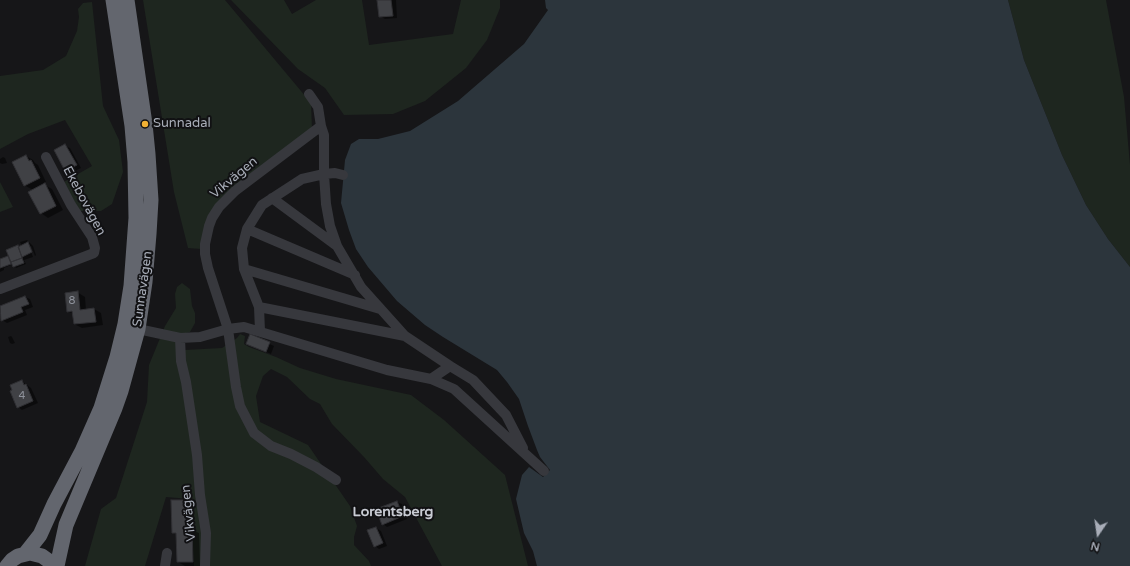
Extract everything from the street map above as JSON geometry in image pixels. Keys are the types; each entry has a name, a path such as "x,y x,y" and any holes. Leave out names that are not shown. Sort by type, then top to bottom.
{"highway":[{"name":"Sunnavägen","path":"25,554 40,535 92,429 113,370 125,324 130,294 134,268 136,162 113,0"},
{"name":"Sunnavägen","path":"57,566 66,525 115,408 128,370 138,329 145,282 150,200 145,124 127,0"},
{"path":"7,565 18,556 34,553 42,556 53,566"}],"street":[{"path":"309,94 318,107 324,134 324,174 326,204 330,226 337,246 361,287 405,336 473,380 506,415 525,454"},
{"name":"Vikvägen","path":"321,126 235,191 212,218 205,244 206,261 228,329 240,406 254,433 271,446 316,466 336,480"},
{"name":"Ekebovägen","path":"0,289 94,253 95,248 92,238 71,205 46,157"},
{"path":"260,331 259,307 244,269 242,248 247,228 262,205 302,179 324,174 336,173 343,175"},
{"path":"272,198 337,246"},
{"path":"247,228 355,275"},
{"path":"244,269 381,310"},
{"path":"259,307 405,336"},
{"path":"138,329 180,338 200,337 228,329 244,328 260,331 387,370 431,379 454,389 544,471"},
{"name":"Vikvägen","path":"180,338 181,361 186,382 197,455 200,495 206,533 205,566"},
{"path":"431,379 450,366"},
{"path":"165,566 167,553"}],"shaded area":[{"path":"143,0 225,0 311,103 312,129 232,188 201,249 188,248 174,192"},
{"path":"231,0 284,0 292,14 316,0 362,0 369,45 453,34 461,0 500,0 500,8 487,40 466,68 425,101 393,114 344,115 325,88 298,69"},
{"path":"545,0 1008,0 1024,60 1062,155 1086,205 1108,239 1130,267 1130,566 537,566 533,551 524,533 516,499 522,475 529,467 543,477 550,470 540,457 519,399 497,370 425,325 397,301 368,267 356,249 341,203 345,160 351,144 359,139 378,139 410,131 458,101 524,44 548,10 546,8"},
{"path":"1008,0 1106,0 1124,97 1130,165 1130,267 1108,239 1086,205 1062,155 1024,60"},
{"path":"92,2 103,106 119,140 123,172 112,204 101,211 79,211 64,182 92,166 65,120 28,134 0,149 0,76 43,70 66,56 77,31 79,17 78,9 83,3"},
{"path":"0,182 13,207 0,212"},
{"path":"182,283 190,289 192,306 195,313 195,323 190,332 183,334 185,350 222,348 237,338 240,334 245,336 244,344 249,347 300,368 336,379 411,395 444,420 505,475 528,566 442,566 405,497 383,479 332,424 320,404 310,399 287,377 271,369 263,376 256,396 260,422 308,445 350,506 357,526 354,537 354,545 369,561 371,566 194,566 190,499 166,497 145,566 85,566 101,509 116,498 147,402 149,365 165,326 176,308 175,294 177,287"}],"building":[{"path":"377,0 391,0 393,16 379,17"},
{"path":"65,144 77,165 65,171 54,150"},
{"path":"26,155 29,161 31,160 40,178 24,186 12,162"},
{"path":"45,183 56,206 40,214 28,192"},
{"path":"28,242 32,252 22,257 18,247"},
{"path":"18,245 22,258 11,262 6,250"},
{"path":"8,256 11,264 0,268 0,259"},
{"path":"22,258 24,263 13,267 11,262"},
{"path":"78,291 80,310 94,308 96,322 74,324 72,311 67,312 65,293"},
{"path":"25,296 29,304 21,307 23,312 1,321 0,306"},
{"path":"250,334 270,342 266,352 246,344"},
{"path":"22,380 24,385 26,384 33,401 17,408 10,391 12,390 10,385"},
{"path":"171,500 187,500 187,528 192,528 193,562 177,562 176,533 172,533"},
{"path":"397,501 403,516 382,525 376,509"},
{"path":"376,527 383,543 374,547 367,530"}],"place":[{"name":"Sunnadal","path":"145,124"}],"district":[{"name":"Lorentsberg","path":"393,512"}]}
